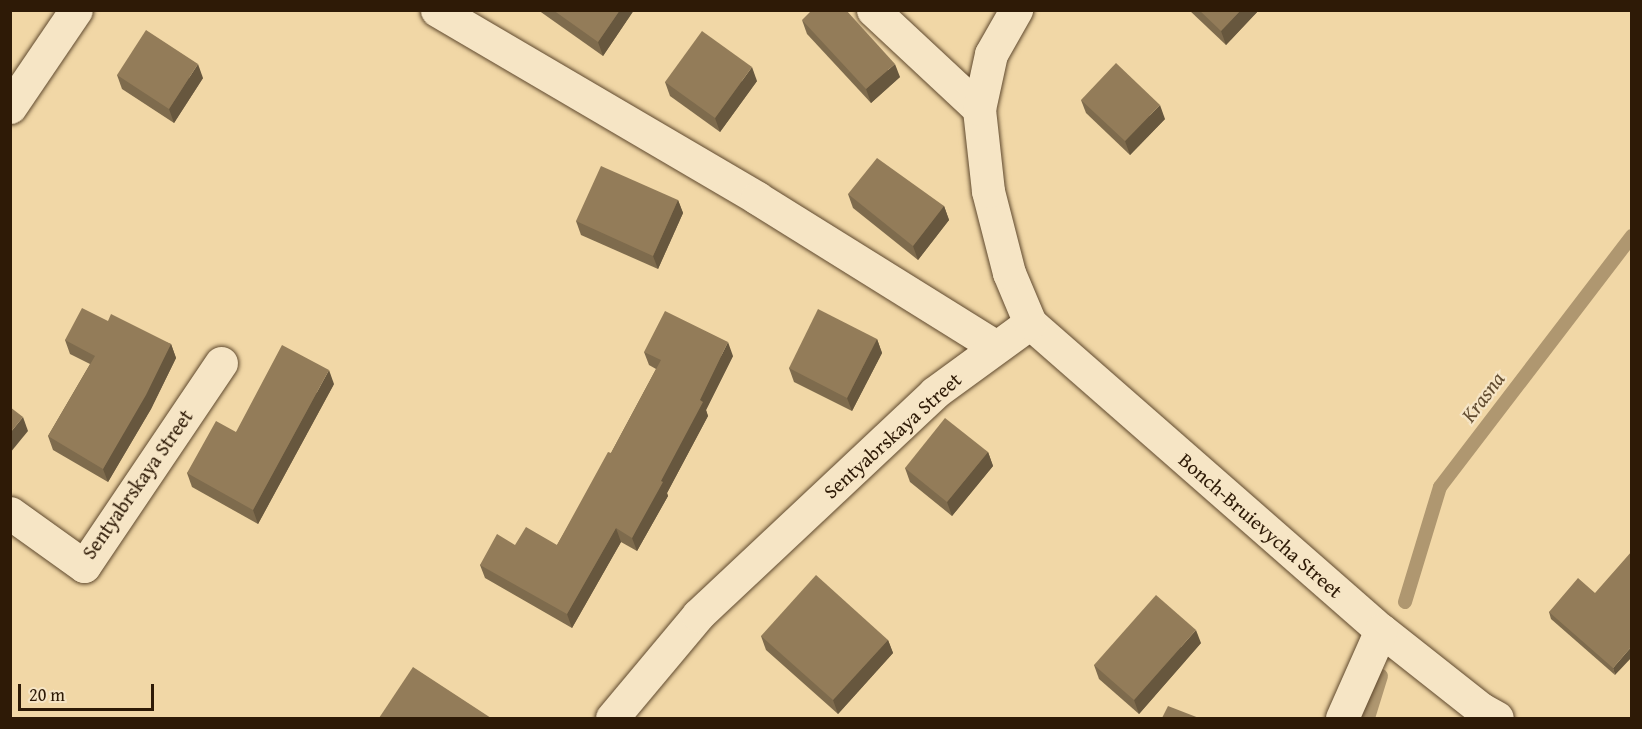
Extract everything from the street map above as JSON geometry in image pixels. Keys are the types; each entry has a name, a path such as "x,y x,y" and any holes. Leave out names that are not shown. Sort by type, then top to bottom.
{"street":[{"path":"10,107 76,10"},
{"path":"436,10 757,198 995,346"},
{"path":"873,10 979,109"},
{"path":"1016,10 991,54 979,109 988,191 1009,273 1030,323"},
{"name":"Sentyabrskaya Street","path":"612,718 698,615 934,393 995,346 1030,323"},
{"name":"Bonch-Bruievycha Street","path":"1030,323 1381,630 1481,709 1497,718"},
{"name":"Sentyabrskaya Street","path":"10,513 84,566 221,363"},
{"path":"1342,718 1381,630"}],"building":[{"path":"553,10 620,10 598,42"},
{"path":"812,10 846,10 895,64 866,89 802,20"},
{"path":"1199,10 1241,10 1221,31"},
{"path":"146,30 198,64 169,109 117,75"},
{"path":"702,31 752,67 715,118 665,82"},
{"path":"1116,63 1160,105 1125,141 1081,100"},
{"path":"877,158 944,206 913,246 848,194"},
{"path":"601,166 678,200 653,256 576,221"},
{"path":"82,308 108,321 111,314 171,344 146,395 103,469 48,436 95,356 65,340"},
{"path":"818,309 877,339 847,398 789,368"},
{"path":"665,311 728,342 700,400 703,402 632,538 616,528 567,614 480,565 497,534 515,545 526,527 557,545 608,452 611,453 661,360 644,352"},
{"path":"282,345 329,370 253,510 187,473 216,421 236,432"},
{"path":"10,407 23,417 10,433"},
{"path":"945,418 988,452 947,502 905,468"},
{"path":"1632,551 1632,646 1613,668 1549,612 1578,578 1595,593"},
{"path":"816,575 888,640 833,700 761,636"},
{"path":"1156,595 1196,630 1134,700 1094,665"},
{"path":"413,667 491,718 379,718"},
{"path":"1168,706 1199,718 1162,718"}],"waterway":[{"name":"Krasna","path":"1405,602 1440,487 1632,236"},
{"name":"Krasna","path":"1368,718 1381,676"}]}
